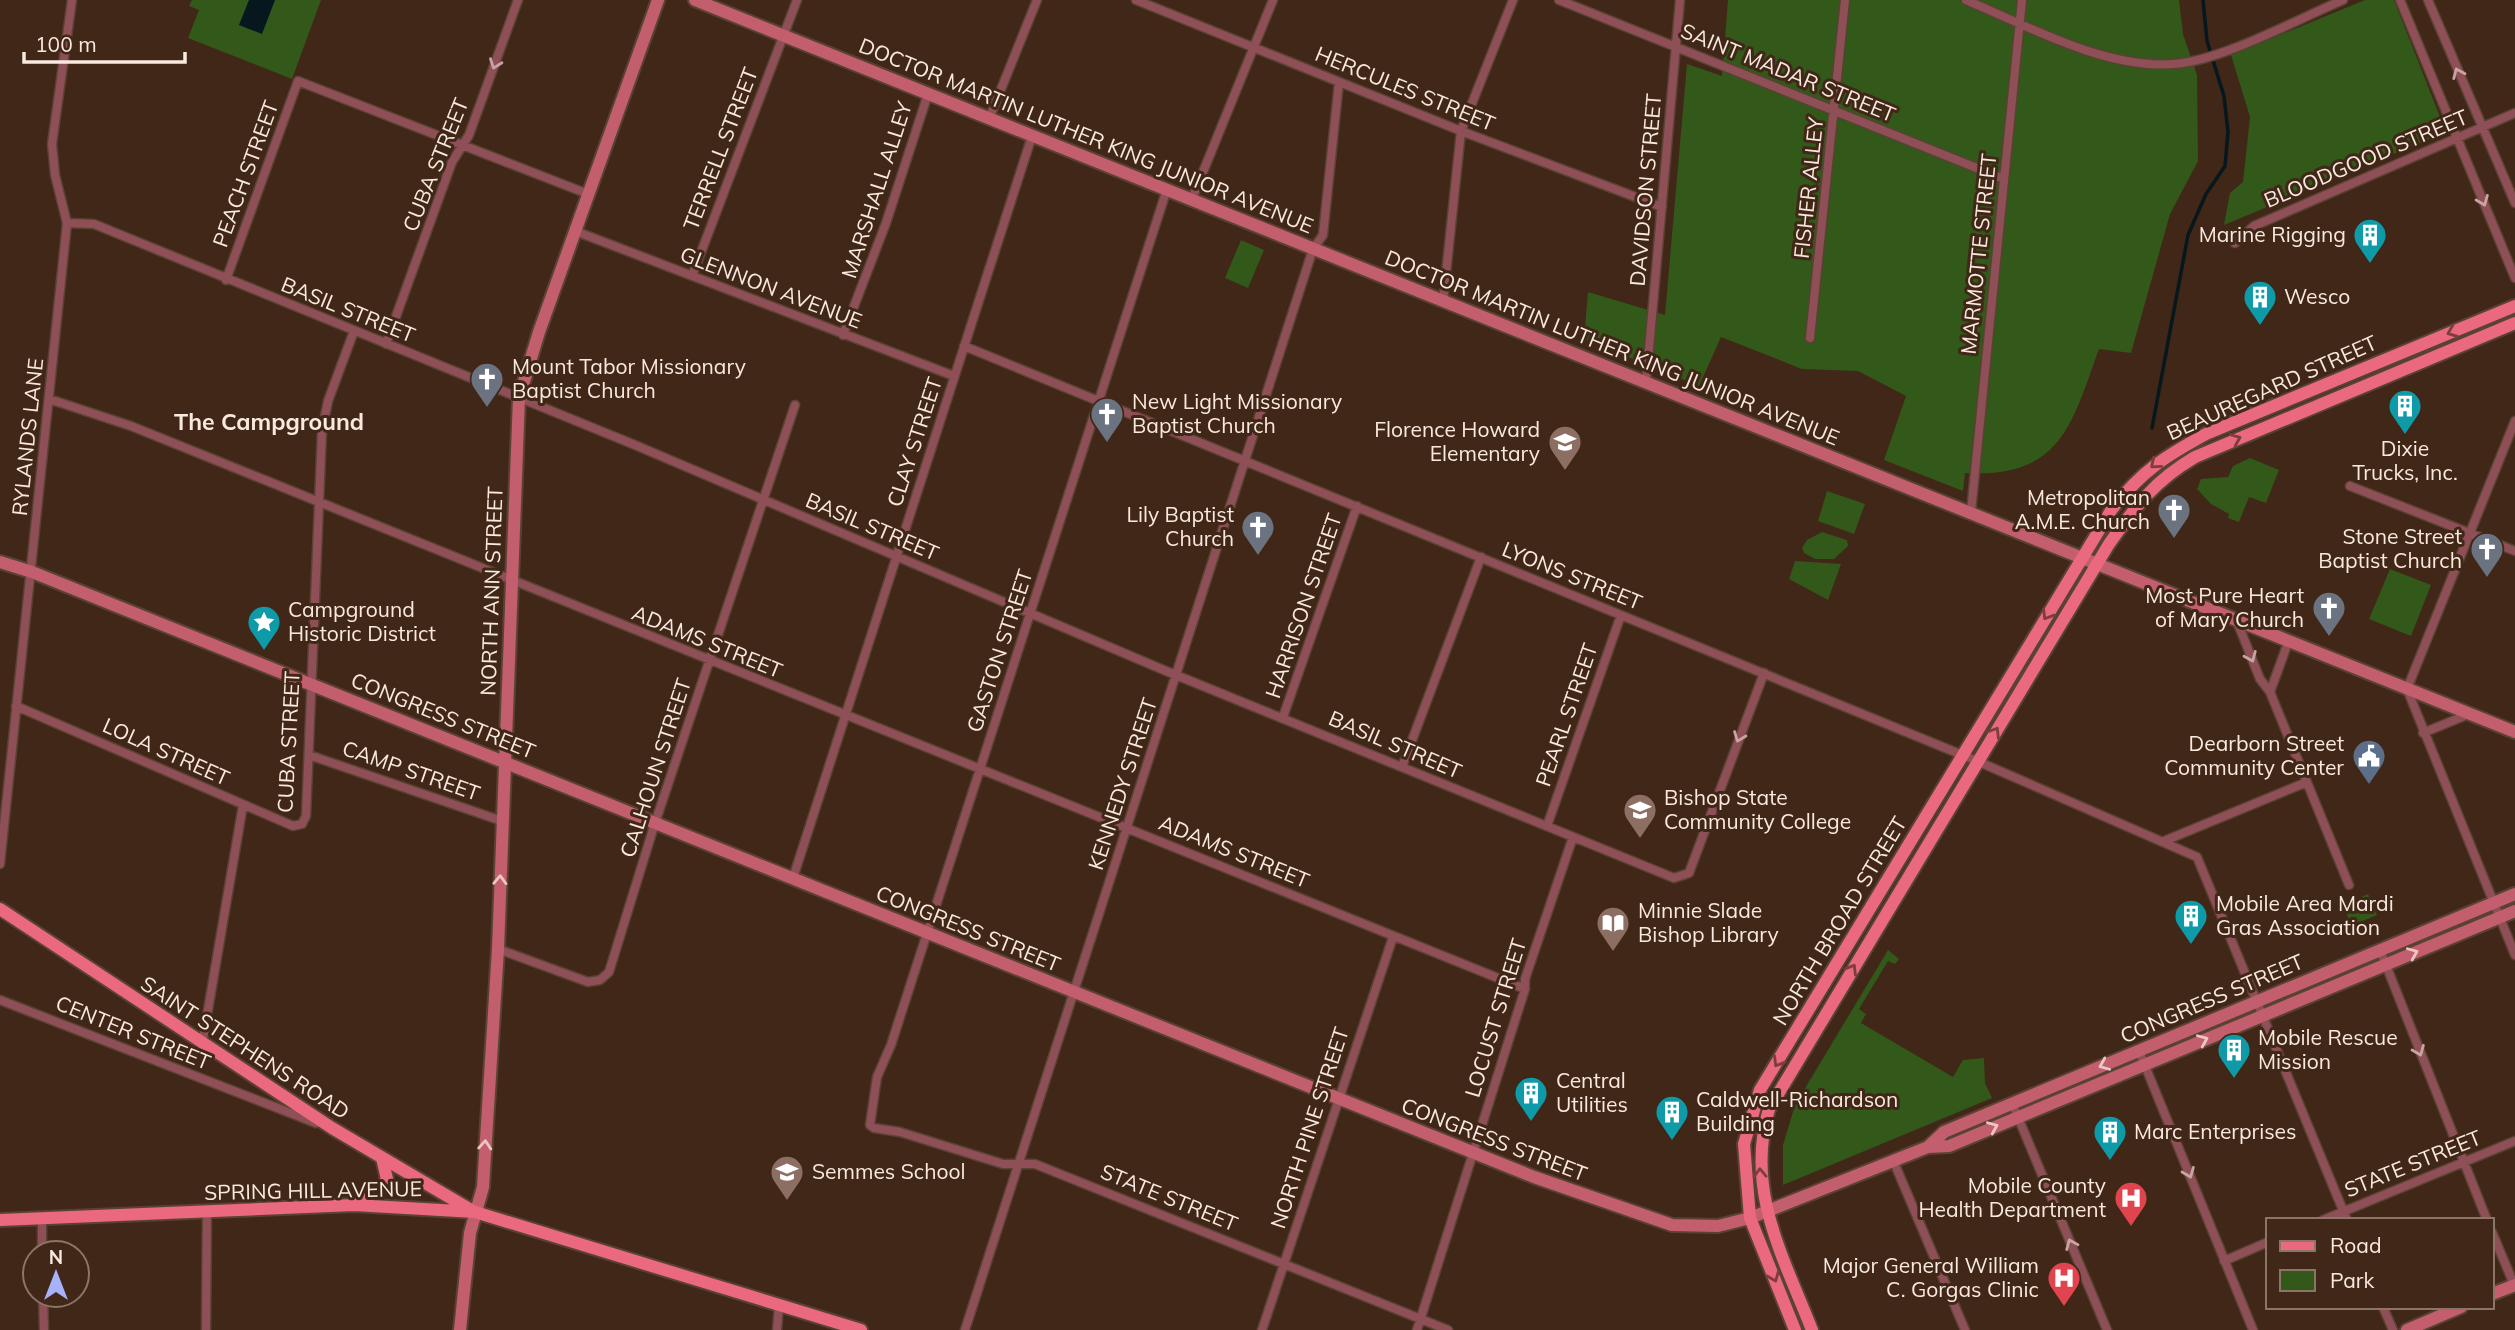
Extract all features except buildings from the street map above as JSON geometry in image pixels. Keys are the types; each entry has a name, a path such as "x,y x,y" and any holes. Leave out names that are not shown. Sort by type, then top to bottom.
{"main road":[{"name":"BEAUREGARD STREET","path":"2083,557 2132,484 2161,458 2206,434 2515,306"},
{"name":"BEAUREGARD STREET","path":"2097,562 2141,498 2166,474 2195,457 2515,323"},
{"name":"NORTH BROAD STREET","path":"1795,1330 1750,1218 1744,1144 1760,1090 2083,557"},
{"name":"NORTH BROAD STREET","path":"1812,1330 1767,1211 1759,1168 1761,1142 1769,1109 2097,562"},
{"name":"SAINT STEPHENS ROAD","path":"0,909 202,1045 332,1128 475,1212"},
{"path":"354,1205 382,1187 387,1179 382,1158"},
{"name":"SPRING HILL AVENUE","path":"0,1220 354,1205 475,1212 861,1330"}],"street":[{"path":"67,223 52,144 72,0"},
{"name":"CUBA STREET","path":"386,344 452,162 463,145 518,0"},
{"name":"NORTH ANN STREET","path":"460,1330 475,1212 483,1187 498,948 519,398 575,231 658,0"},
{"name":"DOCTOR MARTIN LUTHER KING JUNIOR AVENUE","path":"695,0 2515,732"},
{"name":"TERRELL STREET","path":"692,276 797,0"},
{"path":"989,120 1037,0"},
{"name":"HERCULES STREET","path":"1136,0 1461,131 1662,207"},
{"path":"1192,199 1273,0"},
{"path":"1443,302 1461,131 1513,0"},
{"name":"SAINT MADAR STREET","path":"1559,0 2004,179"},
{"name":"DAVIDSON STREET","path":"1646,383 1680,0"},
{"name":"FISHER ALLEY","path":"1811,338 1845,0"},
{"path":"1966,0 2104,56 2125,62 2175,64 2200,60 2343,0"},
{"name":"MARMOTTE STREET","path":"1971,512 2022,0"},
{"path":"2400,0 2515,278"},
{"path":"2428,0 2515,203"},
{"name":"PEACH STREET","path":"226,280 298,81 463,145"},
{"name":"KENNEDY STREET","path":"965,1330 1247,461 1313,249 1323,235 1339,82"},
{"name":"MARSHALL ALLEY","path":"843,335 886,223 928,94"},
{"name":"BLOODGOOD STREET","path":"2235,243 2254,226 2515,114"},
{"name":"CLAY STREET","path":"793,878 1031,136"},
{"path":"463,145 588,194"},
{"name":"GASTON STREET","path":"870,1125 877,1077 891,1045 928,933 1167,189"},
{"name":"BASIL STREET","path":"67,223 94,223 226,280 763,500 1177,676 1283,716 1674,878 1689,873 1764,673"},
{"name":"RYLANDS LANE","path":"0,864 67,223"},
{"name":"GLENNON AVENUE","path":"575,231 954,376"},
{"name":"CUBA STREET","path":"302,824 306,817 322,431 328,401 354,331"},
{"name":"LYONS STREET","path":"964,346 1977,761 2197,857 2346,1216"},
{"name":"ADAMS STREET","path":"49,399 131,426 1393,937"},
{"name":"CALHOUN STREET","path":"498,948 588,982 600,980 610,972 655,823 795,405"},
{"path":"2515,421 2407,689 2515,955"},
{"path":"2350,486 2515,551"},
{"name":"HARRISON STREET","path":"1283,716 1357,506"},
{"path":"1402,766 1481,557"},
{"name":"CONGRESS STREET","path":"0,562 32,572 311,682 505,763 1473,1153 1569,1191 1672,1225 1718,1226 1750,1218 1928,1147 1949,1146 2515,911"},
{"name":"PEARL STREET","path":"1547,826 1621,615"},
{"path":"2236,619 2260,679 2270,692 2349,885"},
{"path":"2270,692 2289,640"},
{"name":"LOLA STREET","path":"16,706 292,826 302,824"},
{"path":"2423,733 2470,714"},
{"name":"CAMP STREET","path":"309,755 502,821"},
{"path":"2164,841 2307,782"},
{"path":"202,1045 243,805"},
{"name":"LOCUST STREET","path":"1417,1330 1525,989 1525,979 1573,837"},
{"name":"CONGRESS STREET","path":"1928,1147 1944,1132 2515,894"},
{"path":"1393,937 1525,989"},
{"name":"NORTH PINE STREET","path":"1262,1330 1393,937"},
{"path":"2379,950 2486,1218"},
{"name":"CENTER STREET","path":"0,1000 332,1128"},
{"path":"2139,1051 2253,1330"},
{"path":"2012,1103 2107,1330"},
{"name":"STATE STREET","path":"870,1125 1003,1164 1035,1164 1448,1330"},
{"name":"STATE STREET","path":"2346,1216 2515,1141"},
{"path":"1893,1160 1965,1330"},
{"path":"206,1330 207,1211"},
{"path":"42,1218 42,1239"},
{"path":"2494,1237 2515,1286 2494,1293"},
{"path":"2224,1261 2266,1243"},
{"path":"777,1330 779,1305"},
{"path":"43,1309 44,1330"},
{"path":"2384,1309 2393,1330"},
{"path":"2407,1330 2456,1309"}],"green space":[{"path":"192,0 321,0 292,79 188,38 199,10 189,6"},
{"path":"1728,0 2179,0 2183,34 2197,75 2198,161 2170,214 2131,353 2099,349 2070,423 2058,442 2042,456 2022,467 1997,472 1965,473 1963,491 1884,460 1906,396 1858,371 1802,369 1721,337 1699,386 1584,339 1588,292 1665,315 1687,64 1722,76"},
{"path":"2365,0 2394,0 2446,132 2224,225 2230,193 2243,182 2250,117 2231,55"},
{"path":"1241,240 1264,250 1248,288 1225,278"},
{"path":"2250,458 2279,470 2266,503 2249,497 2239,522 2228,518 2229,514 2211,504 2197,489 2201,479 2228,477 2233,466"},
{"path":"1827,491 1865,504 1854,534 1818,521"},
{"path":"1822,532 1847,540 1848,546 1834,559 1815,559 1804,553 1802,548 1807,540"},
{"path":"1795,561 1841,564 1828,600 1789,579"},
{"path":"2390,569 2431,585 2411,636 2369,619"},
{"path":"2368,894 2377,915 2351,926 2343,905"},
{"path":"1888,950 1899,959 1895,964 1888,961 1859,1009 1866,1014 1861,1023 1953,1077 1963,1060 1984,1058 1985,1083 1992,1098 1783,1185 1783,1145 1795,1105"}],"shaded area":[{"path":"249,0 275,0 262,34 239,25"}],"waterway":[{"path":"2152,428 2188,235 2206,194 2225,166 2228,132 2224,96 2207,41 2203,0"}],"place":[{"name":"Marine Rigging","path":"2370,265"},
{"name":"Wesco","path":"2260,327"},
{"name":"Mount Tabor Missionary Baptist Church","path":"487,409"},
{"name":"Dixie Trucks, Inc.","path":"2405,436"},
{"name":"New Light Missionary Baptist Church","path":"1107,444"},
{"name":"Florence Howard Elementary","path":"1565,472"},
{"name":"Metropolitan A.M.E. Church","path":"2174,540"},
{"name":"Lily Baptist Church","path":"1258,557"},
{"name":"Stone Street Baptist Church","path":"2487,579"},
{"name":"Most Pure Heart of Mary Church","path":"2329,638"},
{"name":"Campground Historic District","path":"264,652"},
{"name":"Dearborn Street Community Center","path":"2369,786"},
{"name":"Bishop State Community College","path":"1640,840"},
{"name":"Mobile Area Mardi Gras Association","path":"2191,946"},
{"name":"Minnie Slade Bishop Library","path":"1613,953"},
{"name":"Mobile Rescue Mission","path":"2234,1080"},
{"name":"Central Utilities","path":"1531,1123"},
{"name":"Caldwell-Richardson Building","path":"1672,1142"},
{"name":"Marc Enterprises","path":"2110,1162"},
{"name":"Semmes School","path":"787,1202"},
{"name":"Mobile County Health Department","path":"2131,1228"},
{"name":"Major General William C. Gorgas Clinic","path":"2064,1308"}],"district":[{"name":"The Campground","path":"269,422"}]}
